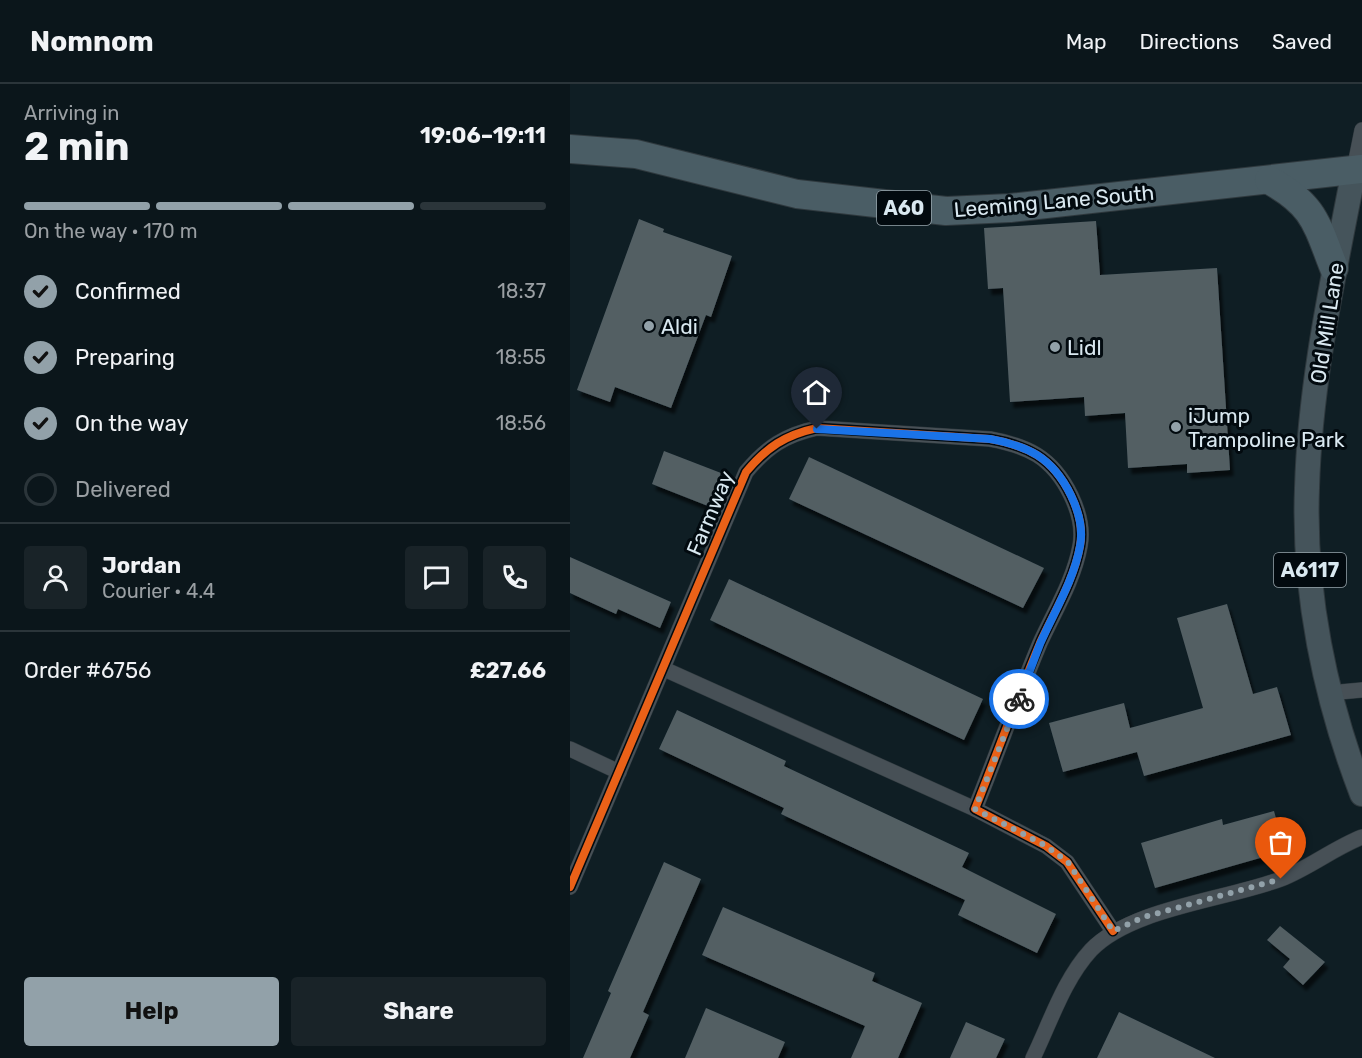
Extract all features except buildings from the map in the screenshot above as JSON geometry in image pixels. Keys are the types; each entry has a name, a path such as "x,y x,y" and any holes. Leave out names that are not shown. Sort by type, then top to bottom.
{"highway":[{"name":"Leeming Lane South","path":"570,149 636,154 797,194 946,211 1010,208 1358,169"},
{"path":"1269,180 1293,193 1309,209 1316,220 1334,268"}],"main road":[{"name":"Old Mill Lane","path":"1358,169 1334,268 1321,339 1307,489 1311,597 1329,693 1362,794"}],"street":[{"path":"1358,169 1362,130"},
{"name":"Farmway","path":"570,887 746,472 777,441 795,433 817,429 990,439 1015,444 1039,456 1060,478 1073,499 1079,525 1080,545 1061,600 1041,643 975,809"},
{"path":"664,669 975,809 1046,846 1068,862 1113,931"},
{"path":"1329,693 1362,690"},
{"path":"570,749 619,772"},
{"path":"1033,1058 1073,975 1090,950 1113,931 1144,917 1281,879 1362,837"}],"cycle path":[{"path":"570,887 746,472 754,463 777,443 795,434 817,428 990,439 1026,449 1037,455 1056,472 1071,495 1080,521 1081,534 1073,571 1023,684 975,809 1046,846 1067,862 1113,931"}],"way so far":[{"path":"1019,699 975,809 1046,846 1068,862 1113,931 1144,917 1281,879"}],"place":[{"name":"Aldi","path":"649,326"},
{"name":"Lidl","path":"1055,347"},
{"name":"iJump Trampoline Park","path":"1176,427"}],"route":[{"path":"817,429 990,439 1015,444 1039,456 1060,478 1073,499 1079,525 1080,545 1061,600 1019,699"}]}
